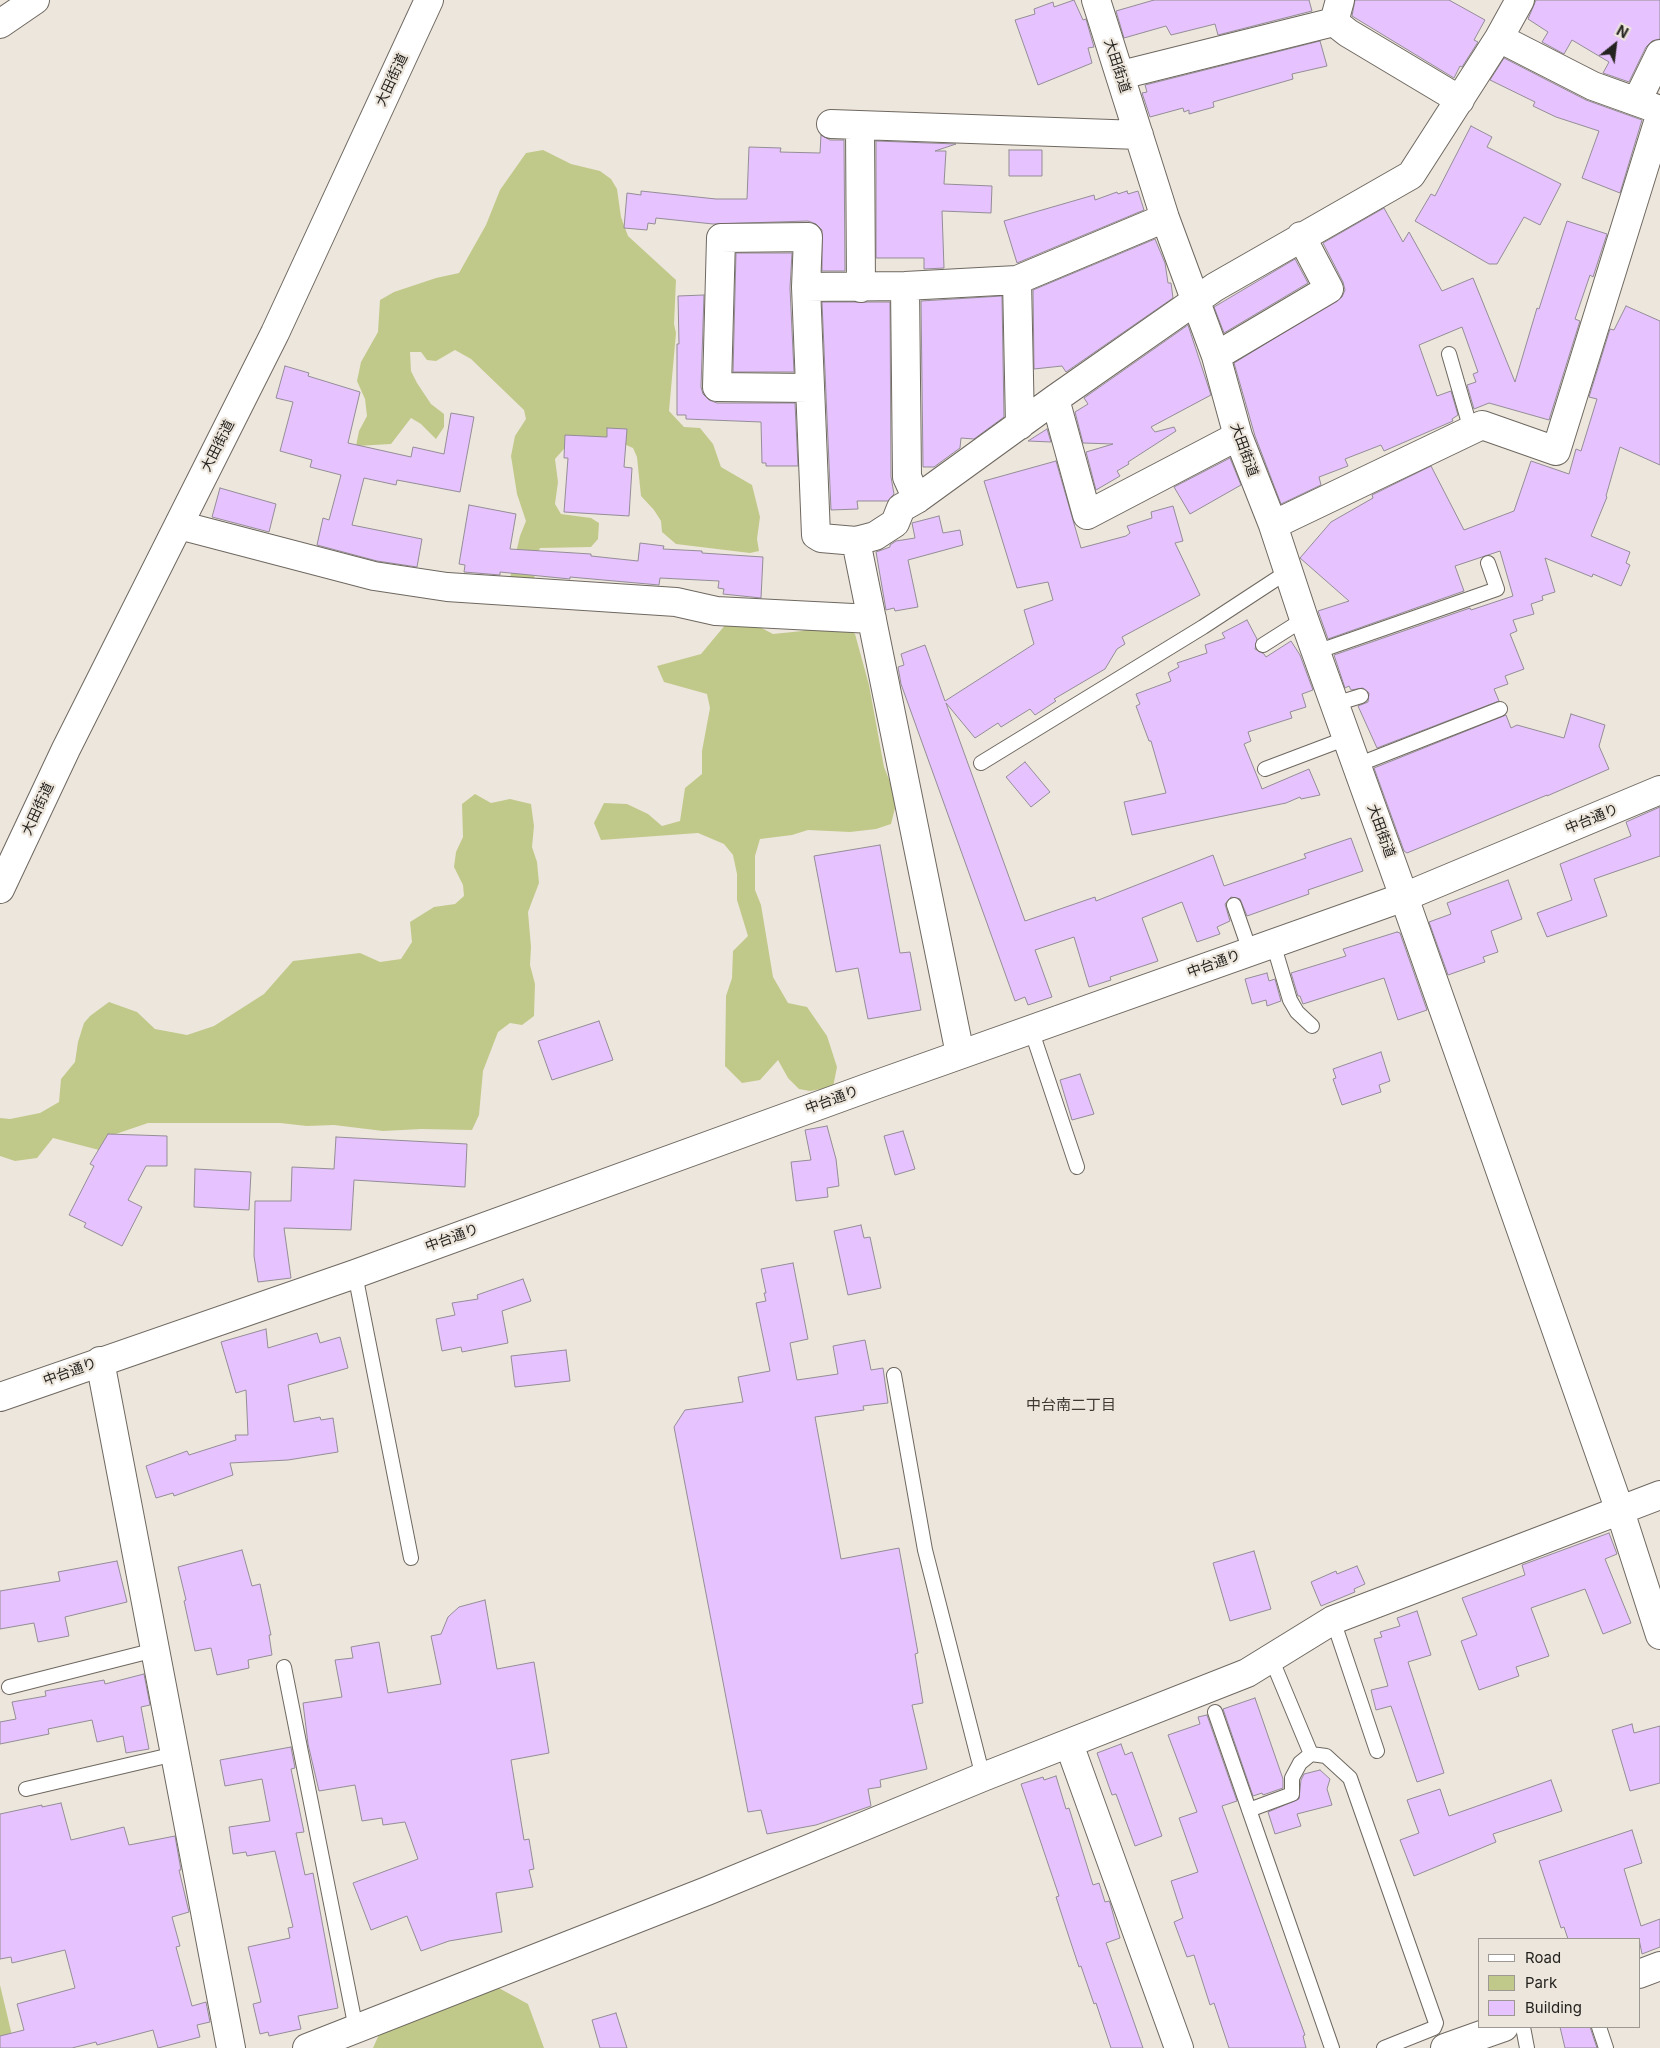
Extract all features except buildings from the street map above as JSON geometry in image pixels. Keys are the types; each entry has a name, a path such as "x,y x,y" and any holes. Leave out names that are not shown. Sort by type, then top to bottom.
{"street":[{"path":"0,24 35,0"},
{"name":"大田街道","path":"0,889 66,749 275,333 428,0"},
{"name":"大田街道","path":"1096,0 1165,218 1216,356 1238,436 1273,525 1287,572 1404,897 1620,1511 1660,1635"},
{"path":"809,388 718,386 721,238 808,237 806,287 816,535 821,538 856,541 875,536 895,523 901,508 917,499 1215,287 1301,236 1411,175 1499,38 1520,0"},
{"path":"1121,76 1337,11 1348,33 1460,100"},
{"path":"1499,38 1593,86 1648,105 1660,54"},
{"path":"1273,525 1482,425 1556,451 1660,116"},
{"path":"831,124 1139,135"},
{"path":"860,126 861,288"},
{"path":"806,287 861,288 1017,280 1165,218"},
{"path":"1216,356 1329,288 1301,236"},
{"path":"1017,280 1020,425"},
{"path":"905,286 907,477 917,499"},
{"path":"1055,399 1087,515 1238,436"},
{"path":"179,524 374,576 447,587 676,602 716,611 872,619"},
{"path":"856,541 960,1054"},
{"name":"中台通り","path":"0,1397 355,1274 960,1054 1404,897 1660,790"},
{"path":"100,1361 231,2048"},
{"path":"307,2048 707,1891 983,1777 1247,1673 1332,1620 1660,1495"},
{"path":"1068,1744 1179,2048"},
{"path":"1640,1974 1660,1966"},
{"path":"1445,2048 1501,2028"}],"lane":[{"path":"1448,354 1471,430"},
{"path":"1316,652 1497,589 1488,563"},
{"path":"981,763 1203,627 1287,572"},
{"path":"1263,645 1304,619"},
{"path":"1335,704 1361,696"},
{"path":"1357,765 1500,709"},
{"path":"1266,769 1347,738"},
{"path":"1234,904 1262,947 1297,1012 1312,1026"},
{"path":"1031,1029 1077,1167"},
{"path":"355,1274 411,1558"},
{"path":"894,1375 925,1550 983,1777"},
{"path":"1332,1620 1377,1751"},
{"path":"9,1687 155,1650"},
{"path":"1272,1658 1311,1754"},
{"path":"284,1667 356,2029"},
{"path":"1215,1712 1332,2048"},
{"path":"26,1789 175,1754"},
{"path":"1249,1810 1292,1794 1292,1778 1300,1762 1311,1754 1326,1756 1350,1778 1436,2023 1434,2028 1384,2048"},
{"path":"1523,2028 1527,2048"},
{"path":"1599,2028 1606,2048"}],"green space":[{"path":"543,150 571,164 600,171 611,179 617,189 621,217 628,236 676,280 674,324 676,333 669,411 684,427 700,428 713,444 721,467 752,485 760,517 757,539 759,551 750,553 676,544 662,532 661,521 641,496 637,457 633,448 617,441 570,442 555,459 558,482 555,504 561,514 591,518 599,523 598,539 591,547 540,548 536,557 534,582 510,578 520,536 526,521 517,494 511,456 515,436 526,419 524,410 471,359 455,350 436,361 427,360 421,352 410,352 411,371 417,383 431,404 444,414 444,427 436,439 421,424 411,418 391,444 356,446 359,431 367,416 365,399 357,381 361,362 378,332 380,300 394,292 436,278 459,273 486,225 500,190 526,153"},
{"path":"752,623 773,634 802,631 827,624 842,625 855,634 869,685 884,767 892,787 895,808 891,824 876,829 850,832 808,830 792,835 760,839 755,856 755,890 761,905 773,977 788,1003 807,1007 827,1036 837,1067 833,1087 810,1091 799,1089 788,1078 778,1060 760,1080 742,1083 725,1066 726,996 732,978 733,951 748,936 737,900 737,874 733,855 724,844 698,833 601,840 594,823 604,803 627,804 648,814 662,826 680,821 685,788 702,774 702,751 710,708 707,694 664,682 657,666 701,654 726,624"},
{"path":"475,794 491,803 510,799 531,804 534,826 532,847 537,862 539,883 528,912 531,947 530,965 535,984 534,1016 522,1025 510,1023 498,1032 483,1071 479,1115 472,1130 421,1129 383,1131 334,1125 307,1126 280,1123 148,1123 107,1137 99,1150 53,1138 37,1158 15,1161 0,1156 0,1118 10,1119 40,1113 59,1102 61,1079 75,1062 78,1042 84,1023 90,1016 109,1002 137,1012 155,1029 187,1035 214,1026 264,994 293,961 360,953 380,962 401,959 412,942 410,922 434,907 455,904 464,896 463,885 454,867 456,852 463,837 462,804"},
{"path":"0,1985 15,2048 0,2048"},
{"path":"497,1987 528,2004 544,2048 373,2048 381,2030"}],"district":[{"name":"中台南二丁目","path":"1071,1405"}]}
